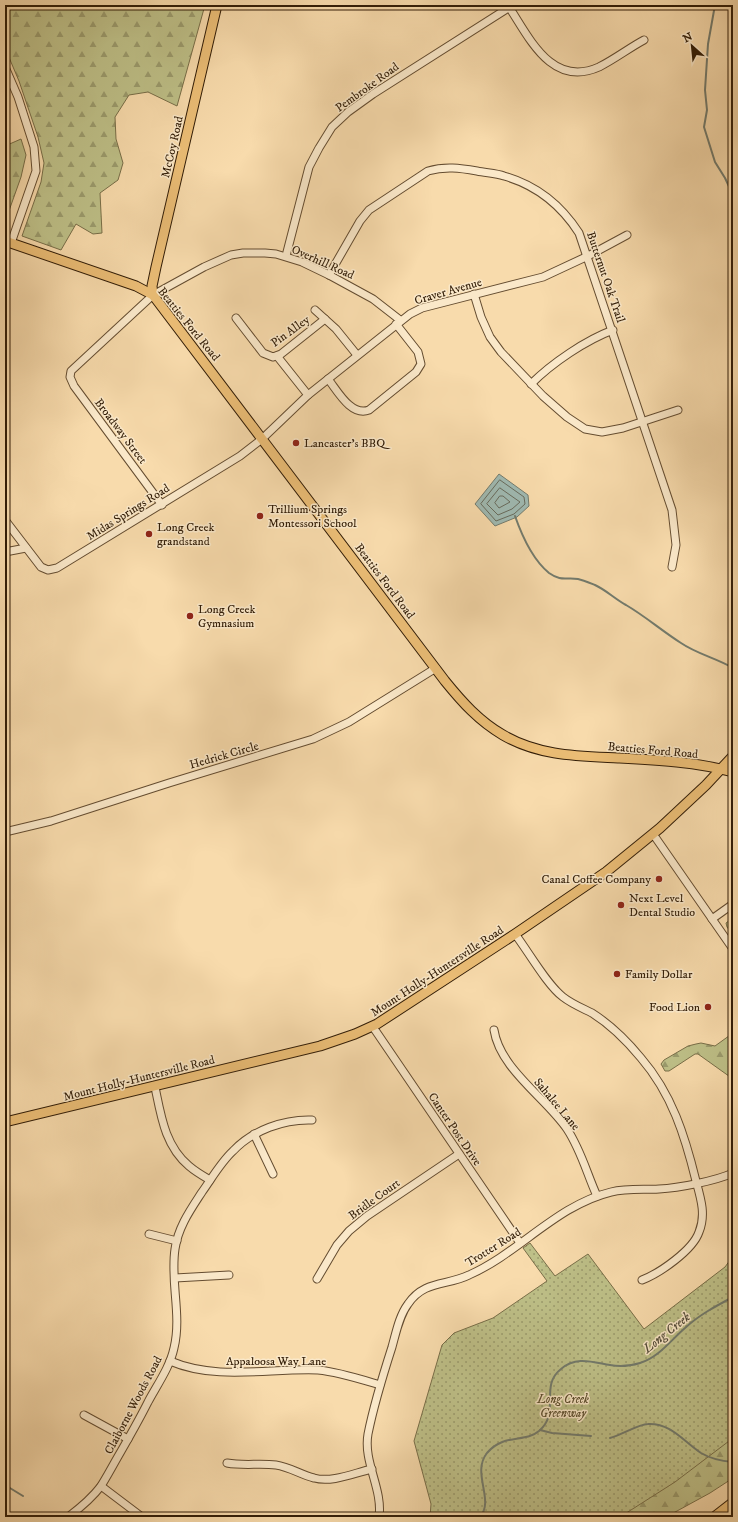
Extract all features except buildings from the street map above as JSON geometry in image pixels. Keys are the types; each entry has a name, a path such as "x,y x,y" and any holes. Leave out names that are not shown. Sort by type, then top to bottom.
{"highway":[{"path":"716,1517 733,1503"}],"main road":[{"name":"McCoy Road","path":"153,295 152,286 156,267 217,5"},
{"name":"Beatties Ford Road","path":"8,242 136,286 153,295 465,706 480,719 503,735 535,749 566,755 658,760 722,769 733,772"},
{"name":"Mount Holly-Huntersville Road","path":"5,1122 328,1044 372,1027 402,1009 606,872 653,834 706,785 733,756"}],"street":[{"path":"511,6 539,52 552,64 564,70 584,71 598,67 644,40"},
{"name":"Pembroke Road","path":"286,256 309,167 332,127 348,112 373,94 511,6"},
{"path":"5,67 18,97 34,148 36,171 8,242"},
{"name":"Butternut Oak Trail","path":"329,275 360,220 368,210 428,171 439,168 454,167 504,176 531,186 544,195 570,218 579,233 588,256 672,510 676,544 672,567"},
{"name":"Craver Avenue","path":"262,439 328,378 398,322 422,308 543,277 588,256 627,235"},
{"name":"Overhill Road","path":"74,369 153,295 204,267 231,255 252,252 286,256 329,275 374,299 398,322 418,352 421,364 416,372 369,410 362,412 354,410 328,378"},
{"path":"474,294 481,317 490,337 501,352 531,384 566,417 585,429 602,432 624,428 678,410"},
{"path":"315,310 336,329 357,355"},
{"name":"Pin Alley","path":"236,318 263,353 268,356 277,356 325,319"},
{"path":"531,384 546,370 594,338 613,330"},
{"path":"277,356 308,395"},
{"name":"Broadway Street","path":"74,369 70,374 70,378 74,386 162,505"},
{"name":"Midas Springs Road","path":"5,520 41,567 52,570 65,564 162,505 240,456 262,439"},
{"path":"5,552 26,548"},
{"name":"Hedrick Circle","path":"5,832 30,827 64,817 168,783 313,739 349,722 436,668"},
{"path":"653,834 733,949"},
{"path":"712,919 733,904"},
{"path":"515,934 557,992 570,1002 604,1022 630,1046 653,1073 664,1090 680,1122 701,1196 703,1215 702,1224 697,1238 685,1251 654,1275 642,1280"},
{"name":"Canter Post Drive","path":"372,1027 520,1243"},
{"name":"Sahalee Lane","path":"494,1030 496,1041 518,1074 545,1102 567,1129 582,1156 596,1196"},
{"path":"155,1087 163,1123 172,1146 189,1166 210,1180"},
{"name":"Claiborne Woods Road","path":"68,1517 90,1499 101,1486 170,1361 176,1340 178,1323 174,1268 177,1241 186,1217 210,1180 233,1150 254,1134 280,1123 294,1120 312,1120"},
{"path":"254,1134 273,1174"},
{"name":"Bridle Court","path":"317,1278 337,1245 349,1231 367,1216 459,1154"},
{"name":"Trotter Road","path":"379,1517 379,1499 369,1459 368,1436 380,1385 401,1317 408,1303 413,1298 426,1288 433,1285 468,1276 562,1214 596,1196 613,1191 671,1188 697,1183 733,1173"},
{"path":"149,1234 177,1241"},
{"path":"175,1278 229,1275"},
{"name":"Appaloosa Way Lane","path":"170,1361 192,1368 222,1372 299,1370 320,1371 345,1375 380,1385"},
{"path":"84,1415 128,1439"},
{"path":"227,1463 240,1465 276,1465 289,1468 313,1478 321,1479 336,1478 372,1469"},
{"path":"101,1486 142,1517"}],"green space":[{"path":"5,5 205,5 177,106 148,92 129,95 115,117 116,139 123,163 118,180 100,193 102,233 93,234 76,224 61,250 22,236 41,182 44,163 38,137 19,81 5,48"},
{"path":"21,139 26,155 21,177 5,222 5,146"},
{"path":"733,918 733,935 726,923"},
{"path":"733,1033 733,1079 698,1054 695,1054 669,1071 665,1071 661,1064 664,1060 688,1046 701,1043 715,1046"},
{"name":"Long Creek Greenway","path":"530,1243 555,1276 588,1254 644,1329 725,1267 733,1256 733,1438 675,1482 620,1517 430,1517 431,1504 414,1441 442,1345 454,1333 493,1318 547,1281 523,1248"},
{"path":"733,1387 733,1478 710,1493 666,1517 552,1517"}],"water":[{"path":"499,474 528,495 529,506 517,517 495,526 475,504"}],"waterway":[{"path":"715,5 708,44 705,90 707,110 704,127 715,162 733,195"},
{"path":"515,516 524,539 533,554 543,567 553,576 560,578 580,579 599,587 687,647 733,668"},
{"name":"Long Creek","path":"480,1517 484,1510 485,1503 481,1469 487,1453 500,1443 507,1440 527,1437 539,1431 549,1416 551,1383 561,1369 572,1362 578,1361 621,1366 636,1364 647,1360 659,1353 696,1319 733,1297"},
{"path":"610,1438 644,1424 656,1424 670,1430 705,1455 716,1459 733,1462"},
{"path":"540,1430 552,1433 591,1436"},
{"path":"5,1485 23,1496"}],"place":[{"name":"Lancaster's BBQ","path":"296,443"},
{"name":"Trillium Springs Montessori School","path":"260,516"},
{"name":"Long Creek grandstand","path":"149,534"},
{"name":"Long Creek Gymnasium","path":"190,616"},
{"name":"Canal Coffee Company","path":"659,879"},
{"name":"Next Level Dental Studio","path":"621,905"},
{"name":"Family Dollar","path":"617,974"},
{"name":"Food Lion","path":"708,1007"}]}
